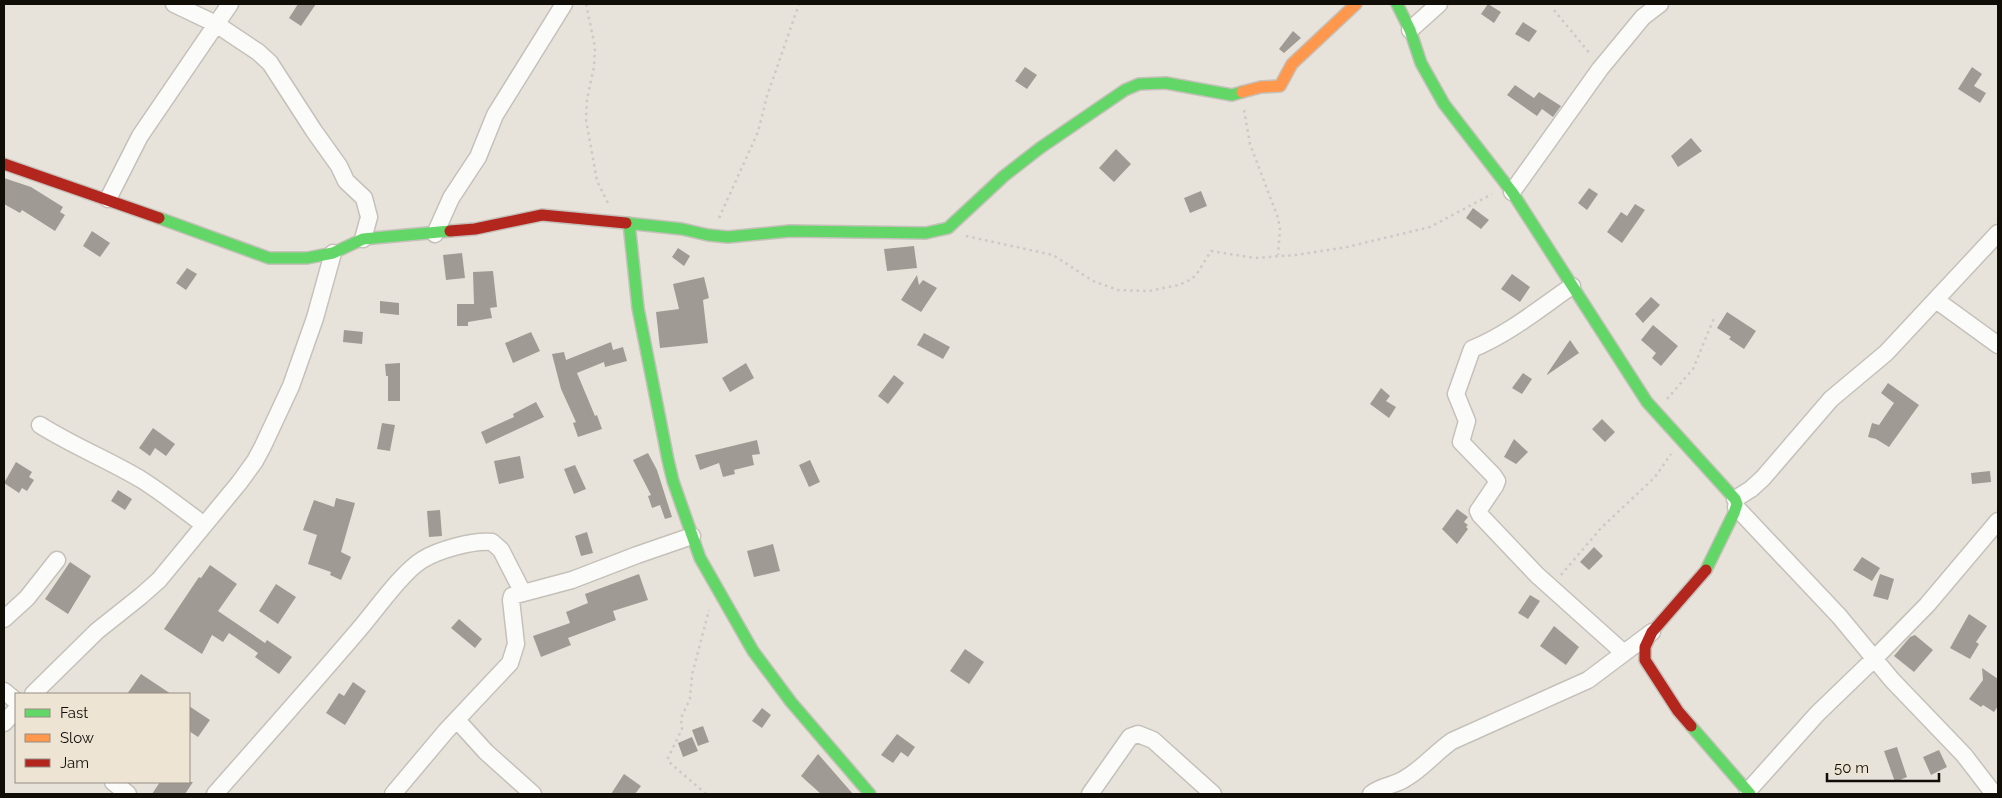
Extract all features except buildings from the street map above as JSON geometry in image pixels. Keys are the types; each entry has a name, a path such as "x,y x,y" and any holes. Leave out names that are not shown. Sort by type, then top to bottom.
{"street":[{"path":"174,4 216,24 270,62 339,166 346,181 364,198 369,217 363,239"},
{"path":"108,199 140,136 230,4"},
{"path":"435,234 451,198 478,157 495,115 564,4"},
{"path":"4,164 108,199 269,258 307,258 333,253 363,239 435,234 501,224 534,215 624,222 682,229 728,238 790,231 912,233 941,231 954,224 1004,176 1040,148 1082,122 1126,90 1139,84 1166,83 1232,95 1256,88 1281,86 1292,64 1356,4"},
{"path":"1397,4 1410,30 1421,63 1441,100 1509,189 1594,317 1634,382 1657,412 1736,503 1876,658 1892,680 1964,755 1994,794"},
{"path":"1410,30 1439,4"},
{"path":"1509,189 1600,69 1643,17 1660,4"},
{"path":"624,222 638,308 668,460 673,481 700,558 753,651 773,679 870,794"},
{"path":"1370,794 1382,787 1409,777 1452,741 1588,680 1652,632 1708,568 1736,503 1763,478 1831,399 1886,353 1998,233"},
{"path":"34,693 96,631 142,596 159,580 239,483 264,446 291,386 333,253"},
{"path":"1572,286 1520,323 1486,344 1472,349 1456,394 1466,422 1461,444 1493,474 1497,481 1479,514 1551,588 1624,653"},
{"path":"1936,300 1998,345"},
{"path":"40,425 166,495 204,526"},
{"path":"1652,632 1645,647 1644,660 1647,666 1678,711 1748,793 1817,714 1876,658 1927,605 1998,521"},
{"path":"393,794 457,720 510,663 516,644 511,600 513,596 572,580 692,536"},
{"path":"215,794 402,579 421,560 464,545 490,541 501,550 524,593"},
{"path":"4,619 27,598 57,560"},
{"path":"4,691 15,700"},
{"path":"4,723 15,711"},
{"path":"457,720 486,752 533,794"},
{"path":"1090,794 1130,737 1138,734 1154,740 1213,794"},
{"path":"114,783 128,794"}],"path":[{"path":"586,4 595,47 594,67 587,99 586,120 600,190 624,222"},
{"path":"712,236 758,132 767,96 799,4"},
{"path":"1554,10 1600,69"},
{"path":"1240,93 1250,144 1278,218 1280,229 1278,255"},
{"path":"941,231 1053,255 1093,281 1118,290 1149,291 1180,285 1192,279 1211,251 1256,258 1296,255 1347,247 1430,226 1509,189"},
{"path":"1657,412 1693,370 1714,316"},
{"path":"1551,588 1601,528 1656,476 1681,438"},
{"path":"706,794 669,762 668,758 682,729 681,718 690,699 692,675 715,586"}],"traffic: fast":[{"path":"1397,4 1410,30 1421,63 1444,104 1512,192 1647,402 1735,499 1737,504 1734,513 1706,570"},
{"path":"626,223 682,229 728,237 790,231 926,233 948,228 1004,176 1040,148 1125,90 1139,84 1166,83 1232,95 1242,92"},
{"path":"159,218 269,258 307,258 333,253 363,239 450,231"},
{"path":"629,223 638,308 668,460 673,481 700,558 753,651 791,702 870,794"},
{"path":"1691,726 1750,794"}],"traffic: slow":[{"path":"1242,92 1261,87 1280,86 1292,64 1356,4"}],"traffic: jam":[{"path":"4,164 159,218"},
{"path":"450,231 475,229 542,215 626,223"},
{"path":"1691,726 1678,711 1645,660 1645,647 1652,632 1706,570"}]}
